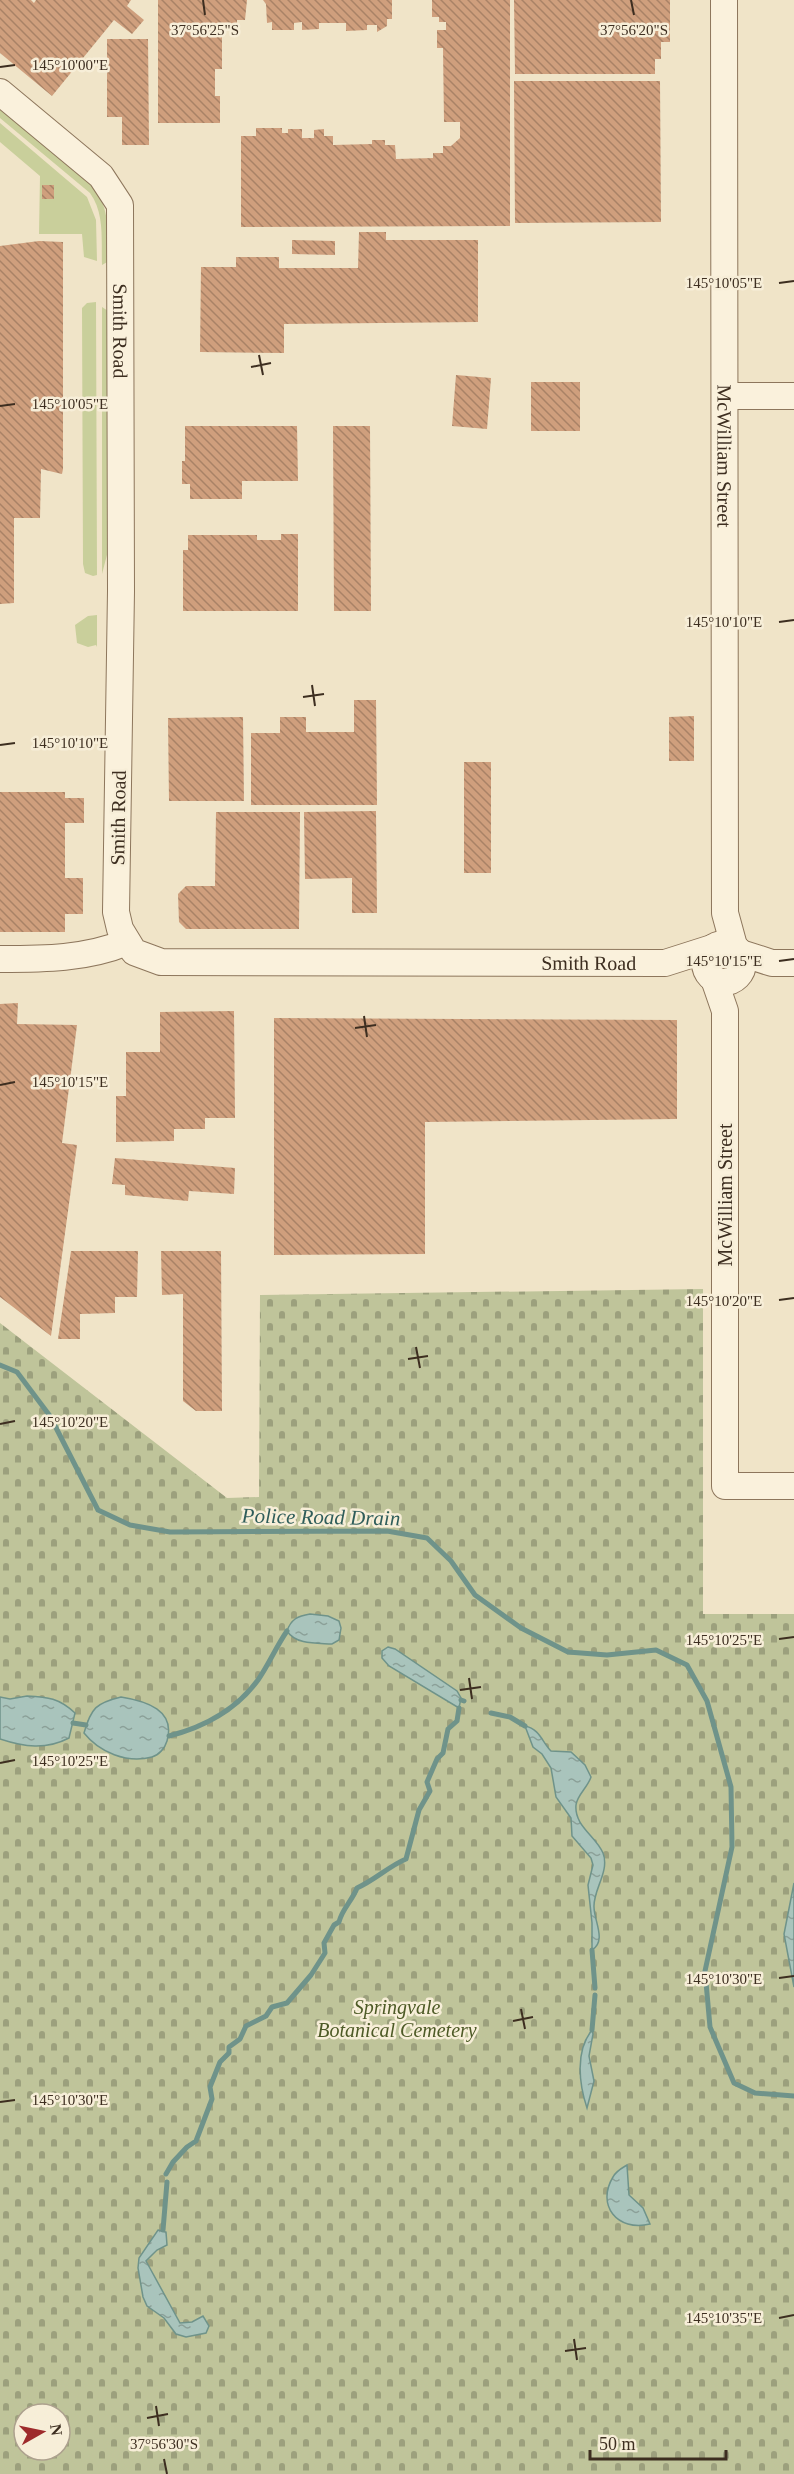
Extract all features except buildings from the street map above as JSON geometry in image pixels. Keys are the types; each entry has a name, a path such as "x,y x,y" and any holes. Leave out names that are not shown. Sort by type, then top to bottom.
{"street":[{"name":"McWilliam Street","path":"724,0 725,1486 794,1486"},
{"name":"Smith Road","path":"0,92 101,176 120,205 121,591 116,912 120,929 134,952 161,962 725,963"},
{"path":"725,396 794,396"},
{"path":"0,959 67,958 128,942"},
{"path":"725,963 783,963"}],"green space":[{"path":"0,109 95,188 106,214 109,261 102,265 100,218 90,193 0,118"},
{"path":"0,123 87,197 96,220 97,261 84,257 82,234 39,234 40,176 0,142"},
{"path":"96,302 97,575 93,576 85,573 83,564 82,308 87,303"},
{"path":"102,307 108,311 108,551 102,574"},
{"path":"97,615 97,647 77,643 75,625 88,616"},
{"name":"Springvale Botanical Cemetery","path":"703,1289 703,1614 794,1614 794,2474 0,2474 0,1323 227,1498 259,1497 260,1295"}],"water":[{"path":"310,1614 328,1616 339,1621 341,1628 339,1640 332,1644 314,1643 301,1641 291,1636 287,1631 293,1621"},
{"path":"388,1647 395,1649 457,1691 461,1698 459,1708 389,1666 382,1658 382,1651"},
{"path":"27,1696 53,1699 75,1713 69,1738 43,1746 18,1744 0,1739 0,1697 10,1699"},
{"path":"121,1697 140,1701 157,1709 163,1715 169,1730 166,1744 157,1755 133,1759 114,1755 97,1746 84,1733 92,1712 100,1704"},
{"path":"525,1726 534,1730 551,1751 571,1752 585,1765 591,1777 578,1798 576,1812 582,1825 600,1847 605,1860 594,1901 599,1941 592,1950 588,1885 593,1865 591,1858 572,1836 571,1818 556,1797 551,1768 542,1754 533,1747"},
{"path":"794,1883 794,1987 784,1934"},
{"path":"592,2030 589,2056 594,2081 587,2108 580,2068 583,2048"},
{"path":"627,2165 629,2195 643,2208 650,2224 628,2224 619,2220 609,2206 608,2187 617,2171"},
{"path":"158,2230 166,2232 167,2245 157,2250 146,2261 180,2323 192,2322 203,2316 209,2326 206,2333 186,2337 176,2334 164,2318 147,2306 143,2297 138,2268 139,2258"}],"waterway":[{"name":"Police Road Drain","path":"0,1365 17,1372 50,1416 98,1510 130,1525 170,1532 387,1531 427,1538 451,1561 475,1595 521,1628 568,1652 607,1655 656,1650 687,1665 707,1701 731,1787 732,1847 705,1971 710,2027 734,2083 755,2093 794,2096"},
{"path":"169,1736 207,1722 240,1700 258,1680 287,1631"},
{"path":"166,2174 173,2162 196,2141 212,2099 210,2087 220,2062 229,2053 229,2047 240,2039 246,2026 266,2016 272,2007 287,2003 311,1975 325,1953 324,1943 334,1925 339,1922 357,1888 406,1859 419,1810 430,1791 427,1782 437,1759 443,1753 448,1729 457,1721 459,1708"},
{"path":"491,1713 510,1717 525,1726"},
{"path":"73,1723 86,1725"},
{"path":"592,1950 595,1988"},
{"path":"592,2030 595,1995"},
{"path":"163,2230 167,2182"}]}
